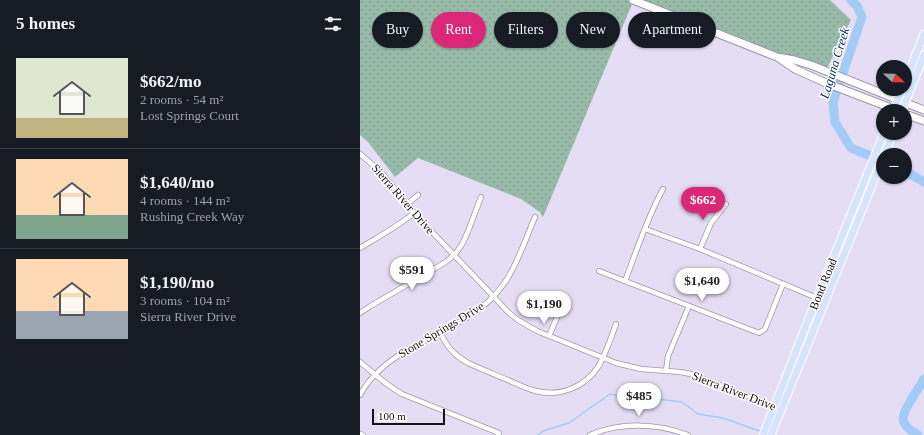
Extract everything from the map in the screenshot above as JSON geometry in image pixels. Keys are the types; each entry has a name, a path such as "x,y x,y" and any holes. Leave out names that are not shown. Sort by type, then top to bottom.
{"main road":[{"path":"633,0 777,57 806,64 829,72 924,110"},
{"path":"912,64 924,34"},
{"path":"905,102 924,55"},
{"path":"777,57 795,70 879,104"},
{"path":"897,104 899,96"},
{"path":"912,117 924,121"},
{"name":"Bond Road","path":"778,408 817,298 880,140"},
{"name":"Bond Road","path":"764,435 772,422 803,354 876,174"},
{"path":"803,354 804,341 819,305 817,298"},
{"name":"Bond Road","path":"771,435 772,422"}],"street":[{"name":"Sierra River Drive","path":"360,154 380,171 406,205 508,312 529,327 602,358 628,367 680,372 700,377 778,408"},
{"path":"625,281 644,229 663,189"},
{"path":"406,205 418,195"},
{"path":"360,313 444,263 454,255 464,242 481,197"},
{"path":"700,249 711,223 726,204"},
{"path":"360,248 395,228 414,213"},
{"name":"Stone Springs Drive","path":"360,395 369,381 389,362 477,311 494,297 501,289 514,267 535,217"},
{"path":"644,229 700,249 817,298"},
{"path":"599,270 759,333 764,329 782,284"},
{"path":"549,336 563,303"},
{"path":"666,371 668,356 689,306"},
{"path":"440,332 449,348 454,354 464,361 531,389 543,392 559,392 568,391 581,384 593,374 599,366 616,324"},
{"path":"360,362 386,384 402,394 499,434 498,435"},
{"path":"590,435 607,429 646,426 663,428 688,435"}],"green space":[{"path":"360,0 830,0 851,20 826,70 761,50 716,34 716,12 654,12 632,4 620,33 620,12 566,12 566,48 614,48 543,217 540,212 521,199 418,158 395,177 368,142 360,135"}],"waterway":[{"name":"Laguna Creek","path":"851,0 857,6 862,17 833,102 835,122 851,148 876,158"},
{"name":"Laguna Creek","path":"912,175 924,182"},
{"name":"Laguna Creek","path":"918,435 907,427 903,420 903,416 907,406 924,379"},
{"path":"538,435 543,431 569,423 610,394 636,399 657,399 682,402 698,414 723,418 762,432"}]}
